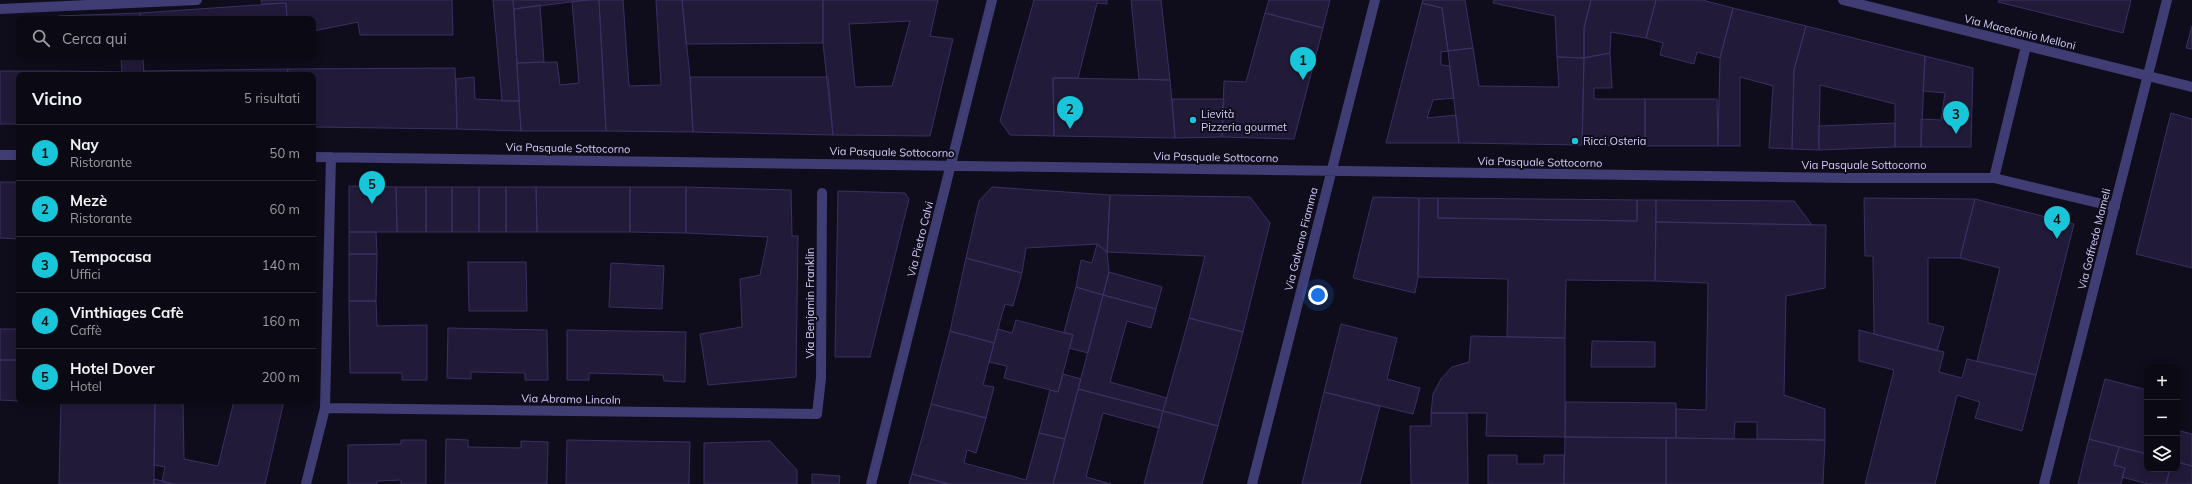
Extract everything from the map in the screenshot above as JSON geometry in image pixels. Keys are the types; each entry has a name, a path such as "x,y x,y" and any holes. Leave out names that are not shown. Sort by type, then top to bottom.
{"street":[{"path":"0,9 198,0"},
{"name":"Via Pietro Calvi","path":"871,484 992,0"},
{"name":"Via Galvano Fiamma","path":"1252,484 1330,171 1375,0"},
{"name":"Via Macedonio Melloni","path":"1843,0 2192,87"},
{"name":"Via Goffredo Mameli","path":"2044,484 2149,76 2167,0"},
{"path":"1994,178 2026,46"},
{"path":"0,155 16,155"},
{"name":"Via Pasquale Sottocorno","path":"316,157 951,164 1848,178 1994,178 2115,207"},
{"path":"306,484 325,408 332,157"},
{"name":"Via Benjamin Franklin","path":"817,414 821,378 822,193"},
{"name":"Via Abramo Lincoln","path":"325,408 817,414"}],"building":[{"path":"261,0 452,0 453,35 360,35 358,22 316,30 316,16 287,16 286,3 262,4"},
{"path":"493,0 513,0 519,101 502,101"},
{"path":"513,0 587,0 514,9"},
{"path":"599,0 606,131 521,131 517,63 557,62 560,85 579,83 572,2"},
{"path":"599,0 623,0 629,86 661,85 656,0 682,0 690,77 693,132 606,131"},
{"path":"682,0 823,0 823,43 686,44"},
{"path":"823,0 938,0 930,36 953,39 930,136 833,135 823,43","holes":["910,21 892,86 855,87 849,24"]},
{"path":"1034,0 1107,0 1107,4 1097,3 1078,78 1053,78 1054,136 1010,135 1000,121"},
{"path":"1131,0 1161,0 1170,80 1139,79"},
{"path":"1269,0 1330,0 1323,28 1265,13"},
{"path":"1423,0 1465,0 1473,48 1448,51 1442,8 1422,3"},
{"path":"1494,0 1591,0 1584,28 1584,58 1557,57 1555,16 1493,3"},
{"path":"1591,0 1656,0 1646,38 1611,32 1610,53 1584,58 1584,28"},
{"path":"1656,0 1702,0 1733,8 1720,58 1697,52 1694,64 1660,55 1663,43 1646,38"},
{"path":"1999,0 2131,0 2123,33 1998,2"},
{"path":"286,3 287,16 140,16 140,13"},
{"path":"1422,3 1442,8 1448,51 1441,52 1441,65 1450,66 1454,98 1433,100 1427,118 1456,115 1459,143 1386,143"},
{"path":"540,5 544,62 517,63 514,9"},
{"path":"1733,8 1806,26 1794,70 1792,149 1769,148 1773,86 1740,77 1740,146 1718,146 1720,58"},
{"path":"140,13 140,16 58,16"},
{"path":"1265,13 1323,28 1294,139 1222,137 1224,81 1246,82"},
{"path":"1806,26 1925,56 1921,147 1895,147 1895,104 1820,85 1819,150 1792,149 1794,70"},
{"path":"2192,26 2192,49 2186,48"},
{"path":"1473,48 1479,86 1559,87 1557,57 1584,58 1582,145 1459,143 1448,51"},
{"path":"1610,53 1612,88 1594,88 1594,99 1645,99 1645,146 1582,145 1584,58"},
{"path":"1925,56 1973,68 1971,147 1921,147 1921,119 1941,120 1945,93 1923,91"},
{"path":"121,60 143,60 144,72 122,72"},
{"path":"455,68 457,129 316,127 316,72 288,72 288,69"},
{"path":"288,69 288,72 144,71"},
{"path":"0,71 57,71 16,72 16,124 0,124"},
{"path":"57,71 122,72 57,72"},
{"path":"474,77 475,99 519,101 521,131 457,129 456,79"},
{"path":"690,77 828,77 833,135 693,132"},
{"path":"1053,78 1170,80 1175,138 1054,136"},
{"path":"1172,99 1224,99 1222,137 1175,138"},
{"path":"1645,99 1717,99 1718,146 1645,146"},
{"path":"2171,113 2192,119 2192,268 2136,254"},
{"path":"1895,123 1895,147 1819,150 1818,126"},
{"path":"0,182 16,182 16,239 0,238"},
{"path":"349,186 396,187 397,232 349,232"},
{"path":"396,187 426,187 426,232 397,232"},
{"path":"426,187 452,187 452,232 426,232"},
{"path":"452,187 479,187 479,232 452,232"},
{"path":"479,187 506,187 506,232 479,232"},
{"path":"506,187 536,187 537,232 506,232"},
{"path":"536,187 630,187 630,232 537,232"},
{"path":"630,187 686,187 686,233 630,232"},
{"path":"686,187 791,190 792,236 798,236 796,377 708,385 700,334 742,327 740,279 760,275 768,237 686,233"},
{"path":"992,187 1110,195 1107,252 1097,244 1026,248 1022,273 966,258 979,201"},
{"path":"838,191 905,193 909,199 870,357 835,357"},
{"path":"1110,195 1250,197 1270,223 1243,332 1189,318 1205,256 1107,252"},
{"path":"1373,197 1419,198 1418,277 1415,293 1353,278"},
{"path":"1419,198 1438,198 1438,218 1637,221 1637,200 1656,200 1655,281 1566,280 1565,338 1507,337 1508,279 1418,277"},
{"path":"1438,198 1637,200 1637,221 1438,218"},
{"path":"1864,198 1975,199 1960,258 1928,258 1928,323 1944,327 1937,351 1874,334 1873,256 1865,256"},
{"path":"1975,199 2074,224 2036,375 1977,361 2000,268 1960,258"},
{"path":"1656,200 1794,201 1812,225 1656,222"},
{"path":"1656,222 1826,225 1825,288 1786,296 1784,395 1825,409 1825,440 1757,439 1757,422 1735,422 1734,439 1676,438 1676,409 1706,410 1708,283 1655,281"},
{"path":"349,232 376,232 377,254 349,254"},
{"path":"1097,244 1107,252 1109,272 1103,295 1076,287 1081,260 1092,263"},
{"path":"349,254 377,254 376,301 349,301"},
{"path":"966,258 1022,273 1013,306 1005,304 994,343 950,331"},
{"path":"468,262 526,262 527,311 469,311"},
{"path":"611,263 664,266 662,309 609,307"},
{"path":"1109,272 1162,287 1156,309 1103,295"},
{"path":"1076,287 1103,295 1088,353 1069,348 1073,335 1064,332"},
{"path":"1103,295 1156,309 1151,328 1127,321 1110,382 1167,398 1163,411 1078,389"},
{"path":"349,301 376,301 377,326 427,325 427,380 402,380 402,373 350,373"},
{"path":"1189,318 1243,332 1218,426 1163,411"},
{"path":"1016,320 1073,335 1058,392 1004,378 1007,366 989,362 998,329 1012,333"},
{"path":"1341,324 1397,338 1387,379 1420,388 1413,414 1324,392"},
{"path":"448,328 547,330 548,380 525,380 525,373 471,372 471,379 447,378"},
{"path":"0,329 16,329 16,360 0,360"},
{"path":"567,330 686,332 685,382 664,381 663,375 589,373 589,380 567,380"},
{"path":"1859,330 1944,352 1939,372 1962,378 1967,359 2036,375 2022,431 1975,418 1980,402 1957,395 1935,484 1865,484 1894,370 1859,361"},
{"path":"950,331 994,343 983,385 994,387 986,418 931,404"},
{"path":"1471,336 1565,338 1565,437 1486,436 1487,413 1431,413 1433,394 1441,379 1452,367 1469,362"},
{"path":"1592,341 1655,342 1655,367 1591,367"},
{"path":"0,360 16,360 16,401 0,400"},
{"path":"1063,374 1081,379 1065,439 1039,433 1050,390 1058,392"},
{"path":"2105,379 2144,389 2144,453 2089,439"},
{"path":"1078,389 1163,411 1159,428 1103,413 1086,477 1111,484 1053,484"},
{"path":"1324,392 1380,406 1360,484 1302,484"},
{"path":"1566,402 1676,403 1676,438 1565,437"},
{"path":"61,404 155,404 154,484 59,484"},
{"path":"155,404 183,404 184,459 218,466 233,404 283,404 265,484 173,484 162,481 165,467 154,465"},
{"path":"931,404 986,418 976,453 967,450 964,463 1026,480 1039,433 1065,439 1053,484 949,484 912,474"},
{"path":"1163,411 1218,426 1202,484 1144,484"},
{"path":"1431,413 1467,413 1468,484 1411,484 1410,426 1431,426"},
{"path":"2180,431 2192,434 2192,466 2180,463"},
{"path":"1565,437 1666,438 1666,484 1564,484"},
{"path":"1666,438 1825,440 1823,484 1666,484"},
{"path":"446,439 468,440 468,447 521,448 521,441 548,442 547,484 445,484"},
{"path":"2089,439 2119,447 2114,465 2125,468 2121,484 2078,484"},
{"path":"401,440 426,440 426,484 401,484 401,480 377,481 377,484 348,484 348,445 401,444"},
{"path":"567,440 690,442 689,484 566,484"},
{"path":"770,441 797,470 797,484 704,484 704,443"},
{"path":"2119,447 2144,453 2144,472 2169,472 2166,484 2148,484 2122,477 2125,468 2114,465"},
{"path":"1488,455 1517,455 1517,464 1544,464 1544,455 1564,455 1564,484 1488,484"},
{"path":"2180,463 2192,466 2192,484 2166,484 2169,472 2180,472"},
{"path":"812,474 840,476 839,484 812,484"},
{"path":"912,474 949,484 909,484"},
{"path":"154,479 162,481 173,484 154,484"}],"place":[{"name":"Nay","path":"1303,80"},
{"name":"Lievità Pizzeria gourmet","path":"1193,120"},
{"name":"Mezè","path":"1070,129"},
{"name":"Tempocasa","path":"1956,134"},
{"name":"Ricci Osteria","path":"1575,141"},
{"name":"Hotel Dover","path":"372,204"},
{"name":"Vinthiages Cafè","path":"2057,239"}]}
